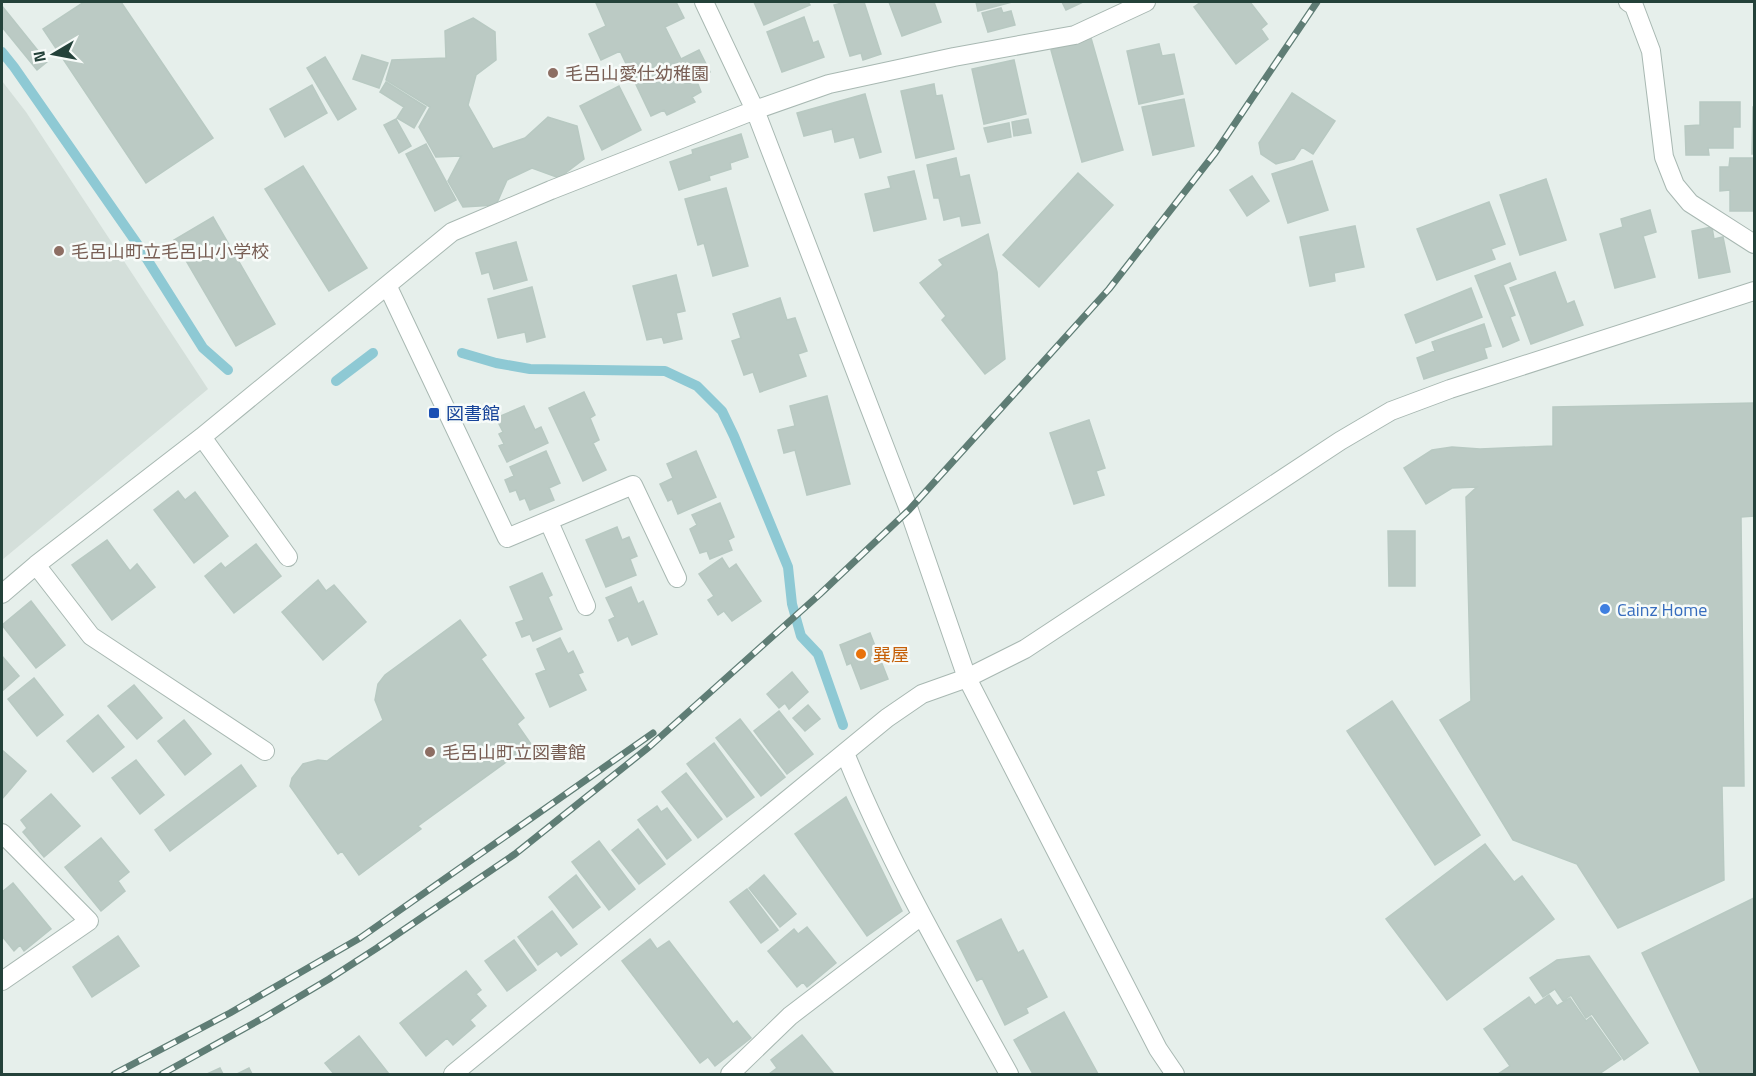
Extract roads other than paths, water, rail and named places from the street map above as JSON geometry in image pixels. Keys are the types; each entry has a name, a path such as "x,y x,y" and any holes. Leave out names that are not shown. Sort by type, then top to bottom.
{"street":[{"path":"704,2 755,110 909,510 968,678 1158,1048 1174,1074"},
{"path":"2,594 36,565 202,437 388,287 452,232 551,190 755,110 829,84 954,57 1075,35 1146,2"},
{"path":"1628,2 1634,6 1651,51 1664,157 1675,184 1690,203 1755,244"},
{"path":"388,287 507,538 633,485 677,578"},
{"path":"453,1074 887,718 922,694 968,678 1025,649 1340,441 1391,411 1462,385 1755,291"},
{"path":"202,437 288,557"},
{"path":"549,522 586,606"},
{"path":"36,565 91,636 265,751"},
{"path":"845,753 866,805 921,916 1009,1074"},
{"path":"2,833 89,921 2,981"},
{"path":"730,1074 790,1016 921,916"}],"waterway":[{"path":"2,52 138,245 203,348 228,370"},
{"path":"336,381 373,353"},
{"path":"462,353 496,363 530,369 665,371 697,386 722,411 734,436 788,567 792,604 801,636 818,654 843,725"}],"railway":[{"path":"162,1074 329,979 515,854 649,747 820,594 909,510 1109,289 1215,153 1317,2"},
{"path":"114,1074 230,1013 360,938 653,733"}],"place":[{"name":"毛呂山愛仕幼稚園","path":"553,73"},
{"name":"毛呂山町立毛呂山小学校","path":"59,251"},
{"name":"図書館","path":"434,413"},
{"name":"Cainz Home","path":"1605,609"},
{"name":"巽屋","path":"861,654"},
{"name":"毛呂山町立図書館","path":"430,752"}]}
